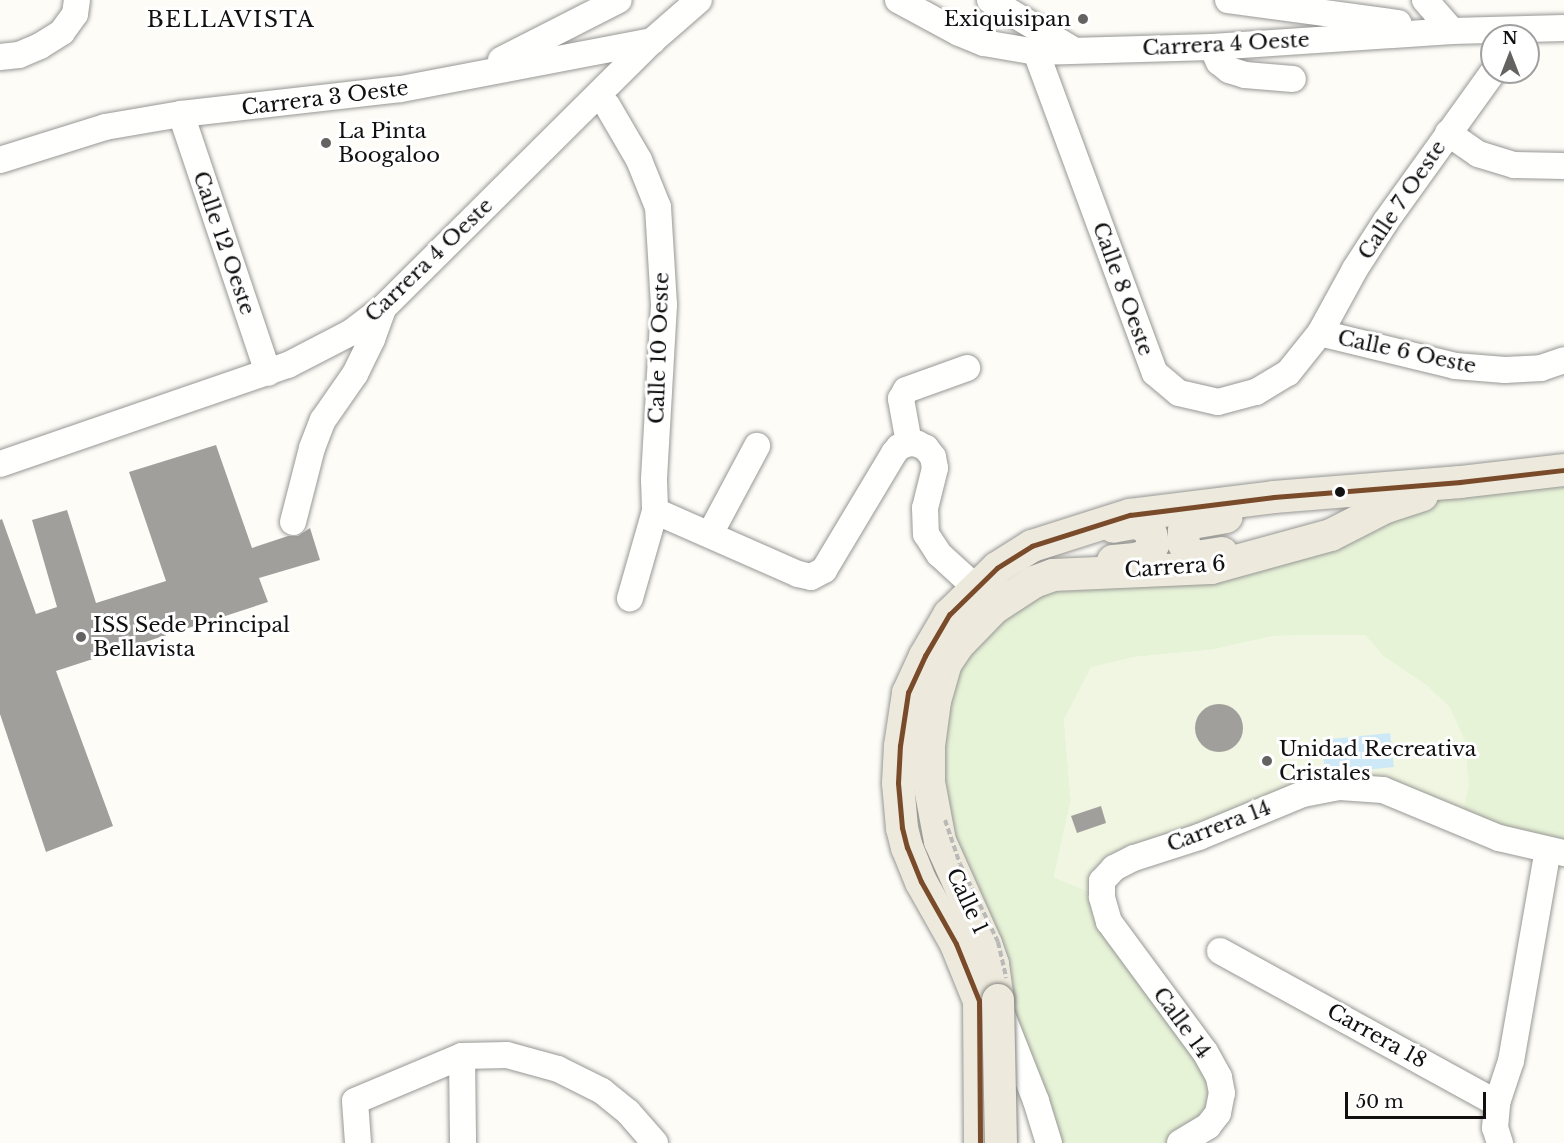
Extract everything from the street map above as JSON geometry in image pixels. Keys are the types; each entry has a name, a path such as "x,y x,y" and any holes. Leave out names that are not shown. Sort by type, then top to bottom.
{"main road":[{"name":"Carrera 6","path":"979,1001 956,944 921,882 908,848 902,828 898,783 900,746 908,693 938,632 975,586 1032,546 1053,537 1130,515 1274,497 1460,482 1564,470"},
{"name":"Carrera 6","path":"975,586 1211,568 1331,535 1386,507 1460,482"},
{"path":"1320,495 1276,508 1192,523 1185,531 1183,542 1188,552 1198,557 1281,541 1331,535"},
{"path":"946,663 958,645 994,609 1044,579 1084,563 1136,559 1147,555 1153,545 1151,534 1144,525 1133,523 1053,537"},
{"name":"Calle 1","path":"946,663 936,701 929,746 928,782 940,841 981,928 993,964 998,1000 1001,1143"},
{"path":"979,1001 980,1143"}],"street":[{"path":"0,57 19,55 40,46 62,32 75,14 77,0"},
{"path":"465,78 619,0"},
{"name":"Carrera 4 Oeste","path":"0,464 268,373 350,333 383,308 652,41 699,0"},
{"name":"Carrera 4 Oeste","path":"898,0 951,29 984,43 1036,52 1072,49 1212,47 1452,31 1480,31"},
{"path":"990,0 1072,49"},
{"path":"1228,0 1452,31"},
{"path":"1425,0 1452,31"},
{"name":"Carrera 4 Oeste","path":"1540,31 1564,28"},
{"name":"Carrera 3 Oeste","path":"0,160 105,127 181,114 350,96 465,78 553,58 652,41"},
{"path":"1212,47 1219,62 1228,70 1245,75 1293,79"},
{"name":"Calle 8 Oeste","path":"1036,52 1155,373 1179,393 1218,402 1256,392 1288,373 1320,333"},
{"name":"Calle 7 Oeste","path":"1320,333 1355,269 1484,84"},
{"name":"Calle 10 Oeste","path":"608,105 639,160 657,207 664,305 655,469 655,511 630,598"},
{"name":"Calle 12 Oeste","path":"181,114 268,373"},
{"path":"1448,133 1478,154 1514,165 1564,166"},
{"path":"293,522 312,448 323,420 355,374 372,339 383,308"},
{"name":"Calle 6 Oeste","path":"1320,333 1455,366 1505,370 1540,368 1564,360"},
{"path":"909,443 901,399 906,390 967,368"},
{"path":"655,511 798,574 811,577 824,570 894,453 899,447 909,443 926,448 933,457 934,468 924,523 929,542 945,560 975,586"},
{"path":"710,534 757,446"},
{"path":"946,663 926,698 918,737 914,782 916,825 921,845 940,893 975,949 1036,1101 1049,1143"},
{"name":"Carrera 14","path":"1102,897 1102,881 1114,868 1134,858 1199,837 1303,794 1340,787 1383,790 1499,838 1556,852"},
{"path":"1500,1143 1495,1128 1497,1102 1511,1060 1556,852"},
{"name":"Calle 14","path":"1102,897 1109,922 1205,1052 1219,1077 1222,1093 1213,1135 1180,1143"},
{"name":"Carrera 18","path":"1220,951 1497,1102"},
{"path":"979,1001 1036,1101"},
{"path":"358,1143 355,1101 462,1056 507,1055 558,1069 602,1091 628,1112 655,1143"},
{"path":"462,1056 463,1143"}],"green space":[{"path":"1564,470 1564,853 1460,823 1450,708 1427,686 1383,656 1365,635 1274,636 1211,650 1135,657 1091,668 1064,720 1071,800 1054,877 1102,897 1222,1093 1180,1143 1049,1143 929,782 958,645 1034,582 1211,568 1386,507"},
{"name":"Unidad Recreativa Cristales","path":"1365,635 1383,656 1427,686 1450,707 1465,741 1469,786 1460,823 1340,787 1134,858 1102,897 1054,877 1071,800 1064,720 1091,667 1135,657 1211,650 1274,636"}],"water":[{"path":"1390,733 1394,767 1325,774 1322,740"}],"building":[{"name":"ISS Sede Principal Bellavista","path":"216,445 252,548 288,536 298,536 310,528 320,560 259,578 268,602 56,671 113,826 46,852 0,714 0,520 2,519 36,614 57,607 32,520 67,510 96,603 166,581 129,472"},
{"path":"1214,704 1224,704 1239,714 1243,728 1239,742 1233,748 1224,752 1214,752 1199,742 1195,733 1195,723 1205,708"},
{"path":"1101,806 1106,823 1077,833 1071,816"}],"transit line":[{"path":"980,1143 979,1001 956,944 921,882 907,848 902,828 898,783 900,746 908,693 925,656 949,615 997,568 1032,546 1130,515 1274,497 1460,482 1564,470"}],"place":[{"name":"Exiquisipan","path":"1083,19"},
{"name":"La Pinta Boogaloo","path":"326,143"},
{"name":"ISS Sede Principal Bellavista","path":"81,637"},
{"name":"Unidad Recreativa Cristales","path":"1267,761"}],"district":[{"name":"BELLAVISTA","path":"231,20"}]}
